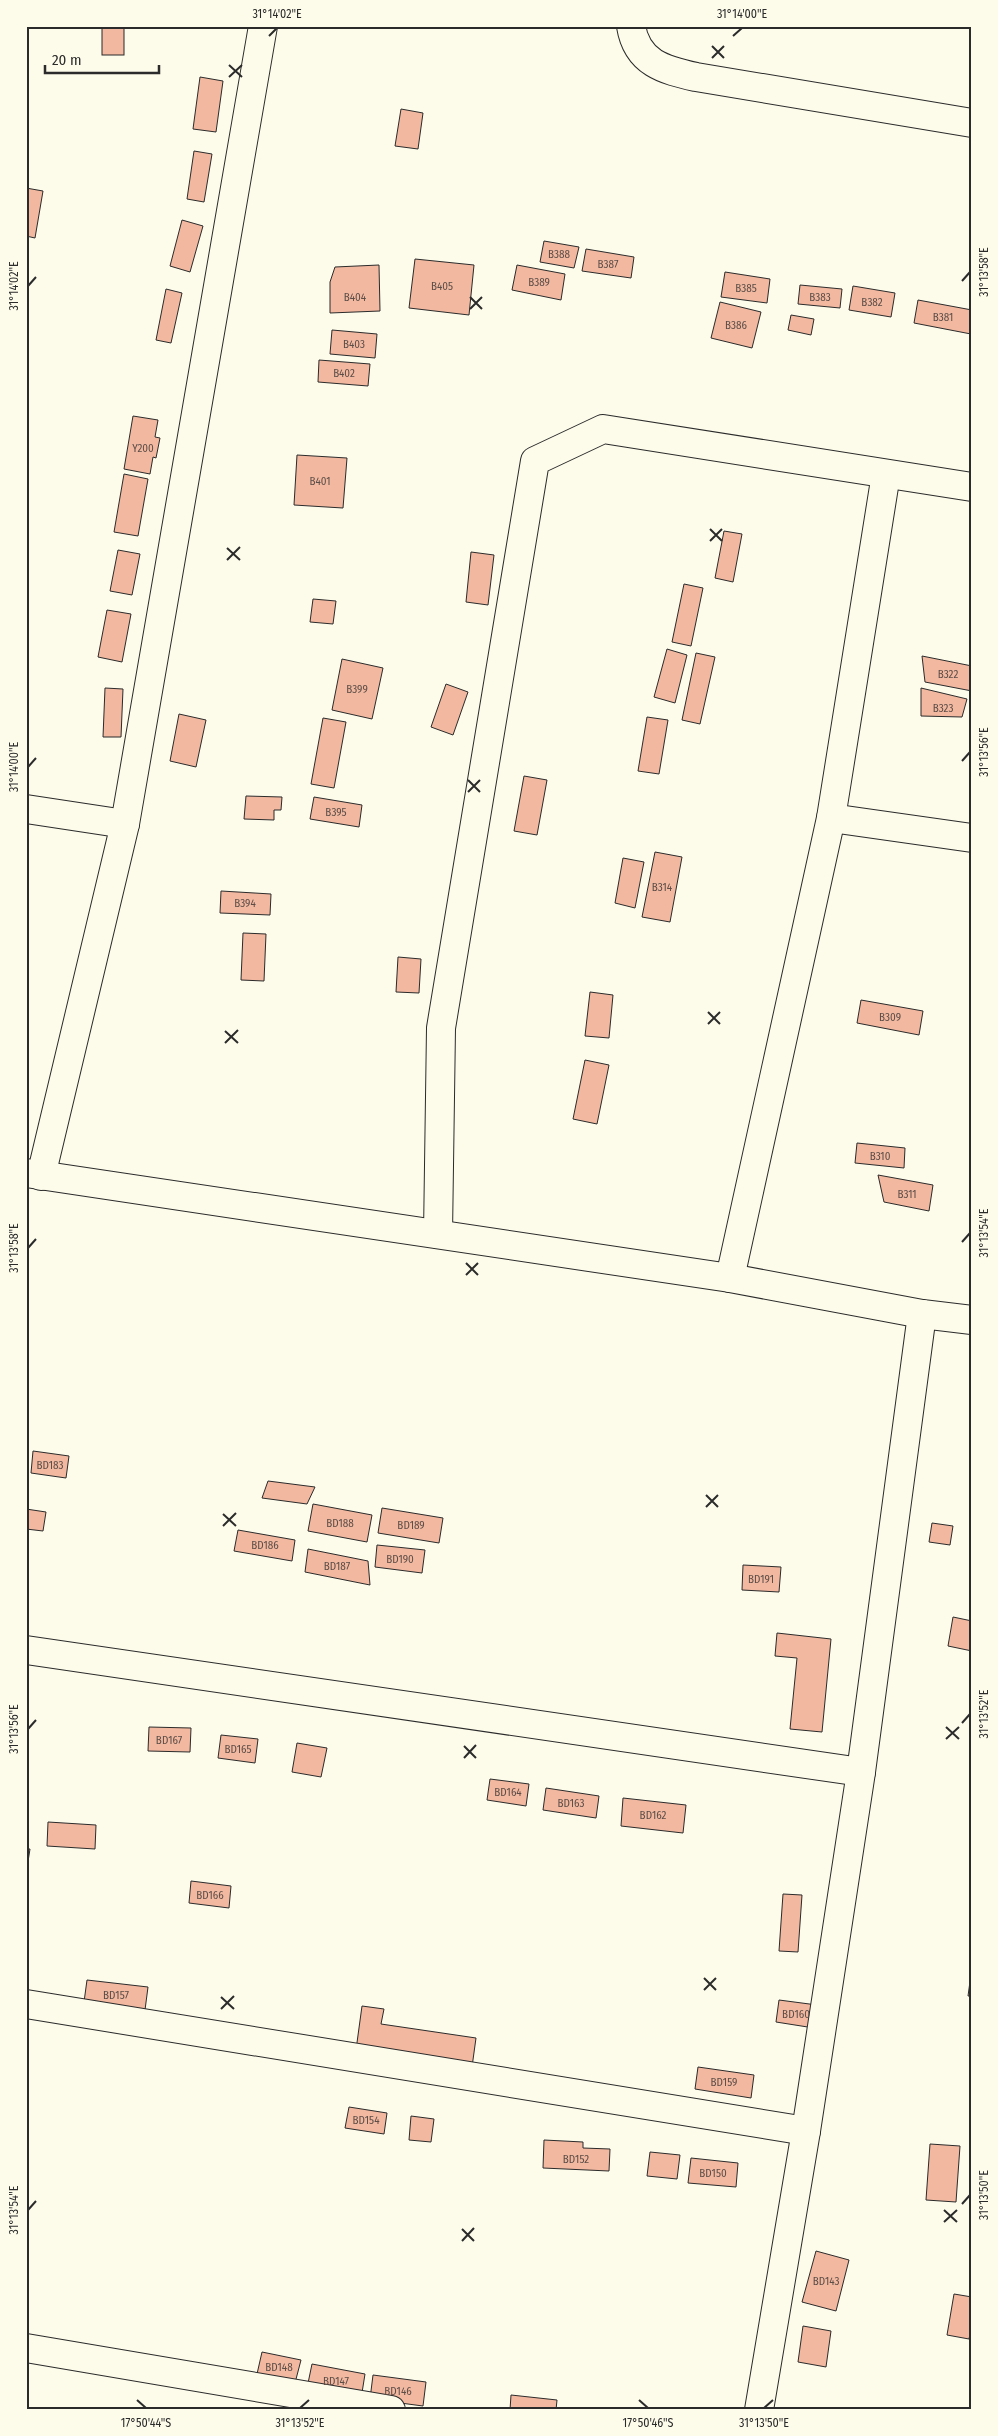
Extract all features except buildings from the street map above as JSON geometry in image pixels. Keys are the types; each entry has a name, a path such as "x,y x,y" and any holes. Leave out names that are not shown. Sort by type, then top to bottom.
{"street":[{"path":"263,26 125,824 34,1174 730,1278 922,1314 972,1320"},
{"path":"631,26 633,38 644,56 662,69 696,77 972,123"},
{"path":"438,1234 441,1028 535,461 603,428 972,487"},
{"path":"730,1278 831,818 886,474"},
{"path":"26,809 125,824"},
{"path":"831,818 972,838"},
{"path":"759,2410 806,2131 861,1772 922,1314"},
{"path":"26,1650 861,1772"},
{"path":"26,2004 806,2131"},
{"path":"26,2348 391,2410"}]}
